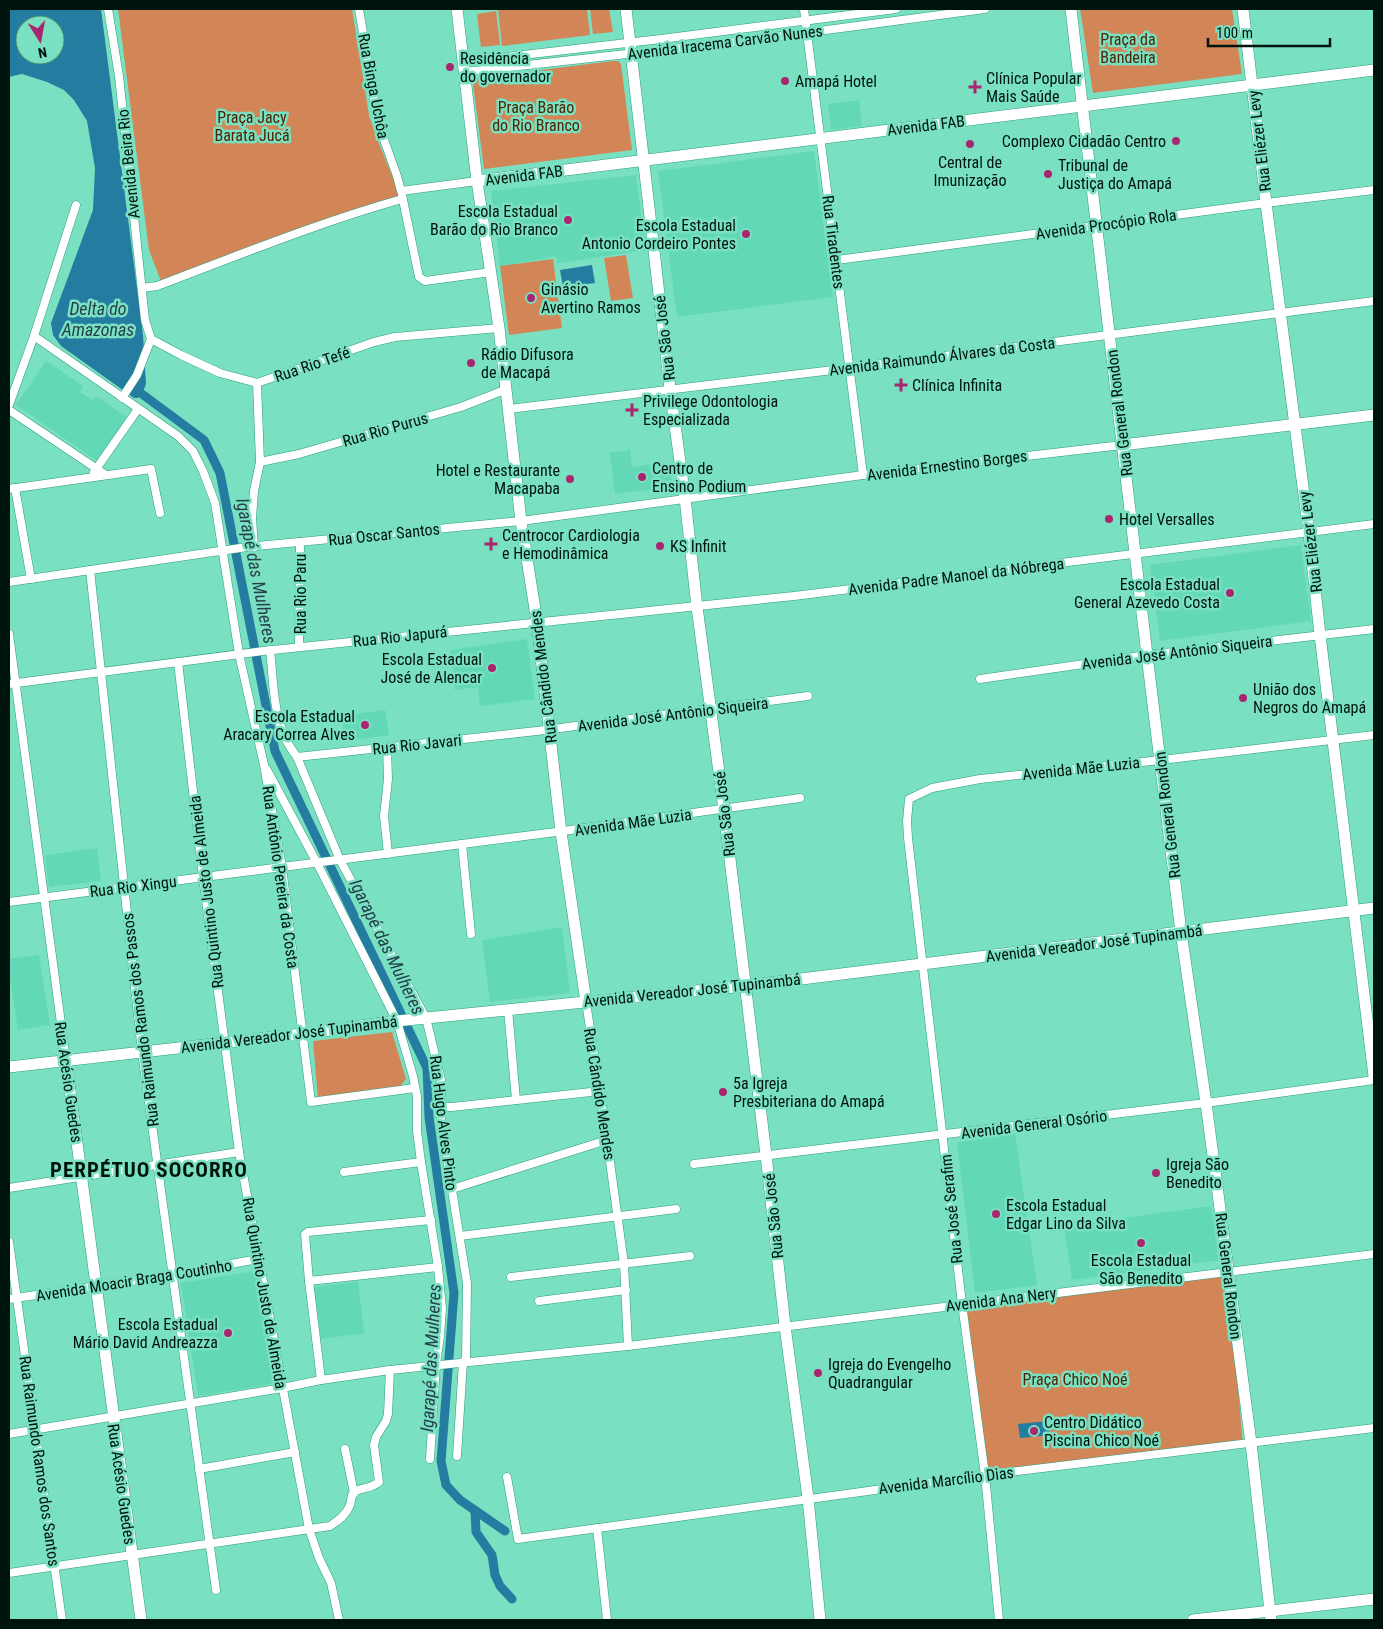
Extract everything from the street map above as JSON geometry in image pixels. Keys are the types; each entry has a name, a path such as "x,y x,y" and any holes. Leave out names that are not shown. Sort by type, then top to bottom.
{"street":[{"name":"Avenida Beira Rio","path":"108,9 119,76 145,320 151,339"},
{"name":"Rua Binga Uchôa","path":"359,9 378,123 402,195 419,277 425,282 491,272"},
{"name":"Rua Cândido Mendes","path":"457,9 477,181 499,328 521,521 536,622 543,730 600,1091 624,1264 628,1346"},
{"name":"Rua São José","path":"626,9 670,389 724,810 785,1326 808,1498 820,1620"},
{"name":"Rua Tiradentes","path":"804,9 863,475"},
{"name":"Avenida Iracema Carvão Nunes","path":"464,67 630,48 806,20 896,9"},
{"name":"Avenida Iracema Carvão Nunes","path":"464,67 630,48 807,32 985,9"},
{"name":"Rua General Rondon","path":"1071,9 1181,932 1206,1103 1251,1443 1270,1616"},
{"name":"Rua Eliézer Levy","path":"1243,9 1309,533 1374,1076"},
{"name":"Avenida FAB","path":"477,181 1374,70"},
{"path":"142,288 157,286 268,243 402,195 477,181"},
{"name":"Avenida Procópio Rola","path":"837,260 1374,190"},
{"path":"9,404 34,336 76,205"},
{"name":"Avenida Raimundo Álvares da Costa","path":"509,409 850,368 1374,301"},
{"name":"Rua Rio Tefé","path":"151,339 220,373 257,383 374,342 499,328"},
{"name":"Rua Antônio Pereira da Costa","path":"34,336 178,436 193,451 215,503 225,551 240,654 264,765 282,867 311,1102 416,1088"},
{"path":"122,398 137,375 151,339"},
{"path":"250,547 254,491 260,462 257,383"},
{"name":"Rua Rio Purus","path":"260,462 299,454 460,407 507,389"},
{"path":"90,477 138,409"},
{"path":"9,410 106,475"},
{"name":"Avenida Ernestino Borges","path":"521,521 863,475 1374,415"},
{"path":"32,579 12,488 151,469 160,513"},
{"name":"Rua Oscar Santos","path":"225,551 521,521"},
{"name":"Avenida Padre Manoel da Nóbrega","path":"536,622 697,607 1135,555 1374,524"},
{"name":"Rua Rio Paru","path":"299,647 300,542"},
{"path":"9,582 225,551"},
{"name":"Rua Raimundo Ramos dos Passos","path":"90,570 142,1052 216,1590"},
{"name":"Rua Rio Japurá","path":"240,654 536,622"},
{"name":"Avenida José Antônio Siqueira","path":"980,679 1147,655 1374,629"},
{"name":"Rua Acésio Guedes","path":"9,634 12,683 44,898 141,1620"},
{"name":"Rua Hugo Alves Pinto","path":"266,650 277,714 282,731 297,757 339,860 422,1018 441,1080 441,1122 467,1283 457,1456"},
{"path":"12,683 240,654"},
{"name":"Rua Quintino Justo de Almeida","path":"178,662 203,877 239,1152 309,1529 319,1558 331,1583 339,1620"},
{"name":"Avenida José Antônio Siqueira","path":"543,730 808,696"},
{"name":"Rua Rio Javari","path":"297,757 543,730"},
{"name":"Avenida Mãe Luzia","path":"909,798 932,788 972,780 1374,735"},
{"path":"387,748 388,779 384,816 388,854"},
{"name":"Rua Hugo Alves Pinto","path":"264,765 321,862 399,1021 416,1088 417,1131 438,1267 442,1309 430,1459"},
{"name":"Avenida Mãe Luzia","path":"558,832 800,798"},
{"name":"Rua José Serafim","path":"909,798 906,821 962,1304 985,1475 998,1620"},
{"path":"321,862 558,832"},
{"path":"462,844 471,934"},
{"name":"Rua Rio Xingu","path":"9,902 321,862"},
{"name":"Avenida Vereador José Tupinambá","path":"9,1067 302,1034 422,1018 745,986 1374,908"},
{"path":"508,1009 516,1100"},
{"name":"Avenida General Osório","path":"694,1164 1206,1103 1374,1080"},
{"path":"441,1107 600,1091"},
{"path":"452,1189 607,1140"},
{"path":"9,1188 239,1152"},
{"path":"344,1172 421,1162"},
{"path":"460,1236 676,1209"},
{"path":"321,1380 305,1234 308,1232 431,1220"},
{"name":"Rua Raimundo Ramos dos Santos","path":"9,1242 13,1299 35,1430 62,1620"},
{"name":"Avenida Ana Nery","path":"9,1434 321,1380 390,1370 628,1346 1374,1254"},
{"path":"511,1277 690,1256"},
{"name":"Avenida Moacir Braga Coutinho","path":"13,1299 172,1275 258,1259"},
{"path":"309,1281 438,1267"},
{"path":"539,1301 626,1290"},
{"path":"9,1573 330,1526 345,1515 355,1491 372,1487 379,1482 374,1445 388,1414 390,1370"},
{"name":"Avenida Marcílio Dias","path":"507,1477 518,1539 985,1475 1374,1428"},
{"path":"345,1449 354,1493"},
{"path":"200,1469 295,1452"},
{"path":"597,1528 607,1620"},
{"path":"1193,1620 1270,1616 1374,1599"}],"shaded area":[{"path":"859,100 862,126 831,130 828,104"},
{"name":"Escola Estadual Antonio Cordeiro Pontes","path":"814,151 833,297 677,317 658,171"},
{"name":"Escola Estadual Barão do Rio Branco","path":"636,175 646,250 558,263 556,256 500,267 491,191"},
{"path":"46,361 83,386 80,392 92,400 96,396 131,420 100,463 16,405"},
{"name":"Centro de Ensino Podium","path":"630,450 632,467 670,462 672,487 615,494 610,453"},
{"name":"Escola Estadual General Azevedo Costa","path":"1301,545 1311,621 1160,641 1150,565"},
{"name":"Escola Estadual José de Alencar","path":"527,639 535,699 480,706 478,687 455,690 450,650"},
{"name":"Escola Estadual Aracary Correa Alves","path":"385,710 389,735 345,741 341,716"},
{"path":"97,848 101,881 49,887 45,855"},
{"path":"562,927 570,993 490,1002 482,940"},
{"path":"39,955 50,1025 18,1030 9,971 9,959"},
{"name":"Escola Estadual Edgar Lino da Silva","path":"1015,1134 1037,1285 975,1293 957,1142"},
{"name":"Escola Estadual São Benedito","path":"1211,1206 1219,1260 1072,1280 1064,1226"},
{"name":"Escola Estadual Mário David Andreazza","path":"255,1271 277,1383 198,1396 181,1283"},
{"path":"358,1282 364,1333 321,1339 314,1287"}],"green space":[{"name":"Praça Jacy Barata Jucá","path":"118,9 352,9 369,115 397,188 399,202 350,214 162,284 149,250"},
{"path":"498,9 587,9 590,35 502,46"},
{"path":"590,9 609,9 613,32 593,34"},
{"name":"Praça da Bandeira","path":"1080,9 1232,9 1242,74 1093,93"},
{"path":"496,11 500,45 481,47 477,14"},
{"name":"Praça Barão do Rio Branco","path":"618,61 621,64 632,150 484,169 473,84 476,78"},
{"path":"626,255 633,298 611,301 604,258"},
{"name":"Ginásio Avertino Ramos","path":"553,259 562,328 509,335 500,266"},
{"path":"392,1032 406,1079 398,1089 318,1099 313,1041"},
{"name":"Praça Chico Noé","path":"1228,1271 1243,1446 982,1480 962,1304"}],"water":[{"name":"Delta do Amazonas","path":"9,9 101,9 143,335 146,384 138,398 134,398 61,346 53,335 51,323 93,210 95,168 87,121 74,100 64,90 22,74 9,77"},
{"path":"592,265 595,283 563,287 560,270"},
{"path":"1048,1421 1050,1435 1020,1438 1018,1424"}],"waterway":[{"name":"Igarapé das Mulheres","path":"142,394 204,440 220,473 275,751 427,1068 429,1117 454,1293 441,1461 446,1485 460,1500 505,1531"},
{"path":"475,1511 476,1532 492,1555 495,1575 500,1586 512,1599"}],"place":[{"name":"Residência do governador","path":"450,67"},
{"name":"Amapá Hotel","path":"785,81"},
{"name":"Clínica Popular Mais Saúde","path":"975,87"},
{"name":"Complexo Cidadão Centro","path":"1176,141"},
{"name":"Central de Imunização","path":"970,144"},
{"name":"Tribunal de Justiça do Amapá","path":"1048,174"},
{"name":"Escola Estadual Barão do Rio Branco","path":"568,220"},
{"name":"Escola Estadual Antonio Cordeiro Pontes","path":"746,234"},
{"name":"Ginásio Avertino Ramos","path":"531,298"},
{"name":"Rádio Difusora de Macapá","path":"471,363"},
{"name":"Clínica Infinita","path":"901,385"},
{"name":"Privilege Odontologia Especializada","path":"632,410"},
{"name":"Centro de Ensino Podium","path":"642,477"},
{"name":"Hotel e Restaurante Macapaba","path":"570,479"},
{"name":"Hotel Versalles","path":"1109,519"},
{"name":"Centrocor Cardiologia e Hemodinâmica","path":"491,544"},
{"name":"KS Infinit","path":"660,546"},
{"name":"Escola Estadual General Azevedo Costa","path":"1230,593"},
{"name":"Escola Estadual José de Alencar","path":"492,668"},
{"name":"União dos Negros do Amapá","path":"1243,698"},
{"name":"Escola Estadual Aracary Correa Alves","path":"365,725"},
{"name":"5a Igreja Presbiteriana do Amapá","path":"723,1092"},
{"name":"Igreja São Benedito","path":"1156,1173"},
{"name":"Escola Estadual Edgar Lino da Silva","path":"996,1214"},
{"name":"Escola Estadual São Benedito","path":"1141,1243"},
{"name":"Escola Estadual Mário David Andreazza","path":"228,1333"},
{"name":"Igreja do Evengelho Quadrangular","path":"818,1373"},
{"name":"Centro Didático Piscina Chico Noé","path":"1034,1431"}],"district":[{"name":"PERPÉTUO SOCORRO","path":"149,1170"}]}
